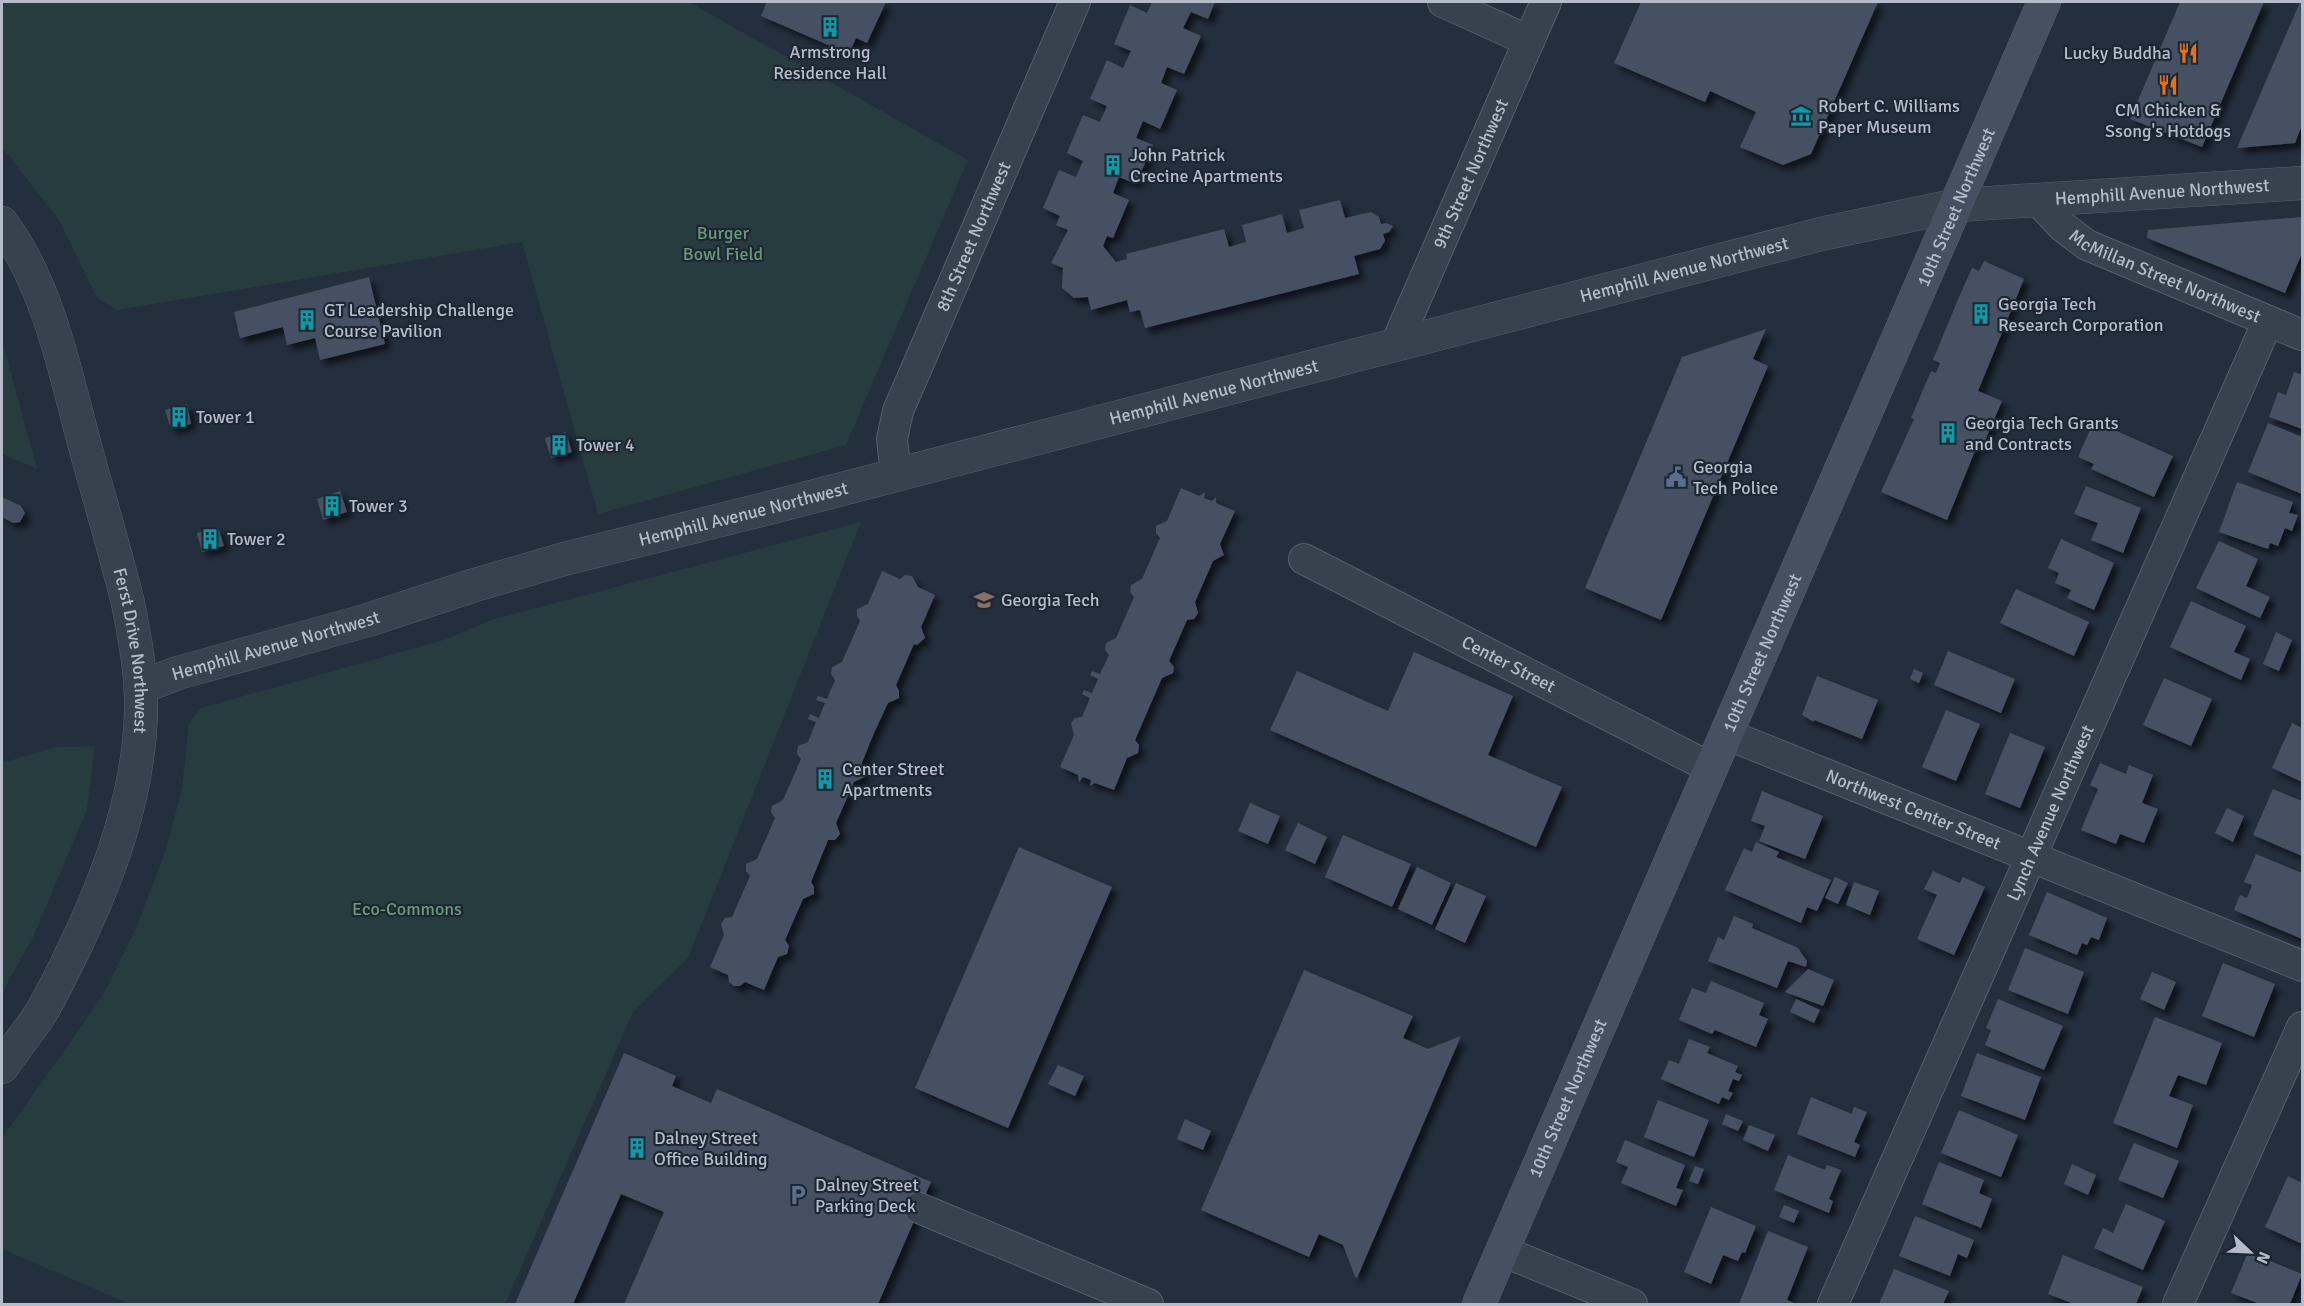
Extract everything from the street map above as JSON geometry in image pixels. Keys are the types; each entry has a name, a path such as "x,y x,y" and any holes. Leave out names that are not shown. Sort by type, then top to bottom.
{"main road":[{"name":"10th Street Northwest","path":"1479,1305 1958,205 2044,2"}],"street":[{"name":"8th Street Northwest","path":"896,475 892,439 898,411 1075,2"},
{"path":"1443,2 1529,40"},
{"name":"9th Street Northwest","path":"1396,345 1546,2"},
{"name":"Hemphill Avenue Northwest","path":"141,687 178,673 368,620 564,559 1821,234 1958,205 2302,183"},
{"name":"McMillan Street Northwest","path":"2037,199 2062,227 2087,245 2302,335"},
{"name":"Ferst Drive Northwest","path":"2,223 13,238 33,276 60,344 128,603 136,642 141,687 141,714 135,768 125,820 108,869 87,921 39,1015 2,1067"},
{"name":"Lynch Avenue Northwest","path":"1833,1305 2268,321"},
{"name":"Center Street","path":"1304,560 1711,768"},
{"name":"Northwest Center Street","path":"1726,734 2302,966"},
{"path":"2178,1305 2302,1027"},
{"path":"919,1208 1148,1305"},
{"path":"1502,1251 1632,1305"}],"green space":[{"name":"Burger Bowl Field","path":"2,2 689,2 968,160 846,445 598,514 522,242 117,310 97,298 59,220 2,147"},
{"path":"2,340 37,469 2,454"},
{"name":"Eco-Commons","path":"861,522 688,958 633,1012 505,1304 130,1304 2,1249 2,1138 102,997 138,924 166,849 182,789 189,723 201,708 447,639 491,620"},
{"path":"95,746 87,810 33,937 2,993 2,763 56,747"}],"building":[{"name":"Armstrong Residence Hall","path":"767,2 886,2 867,43 856,38 849,54 761,16"},
{"name":"John Patrick Crecine Apartments","path":"1152,2 1215,2 1208,19 1191,12 1183,28 1201,36 1184,74 1167,67 1161,83 1177,90 1160,129 1143,121 1136,138 1153,145 1136,184 1119,177 1113,193 1129,200 1113,238 1107,236 1103,246 1116,262 1127,259 1126,254 1224,229 1229,247 1246,242 1242,225 1282,214 1287,233 1304,228 1299,210 1340,200 1345,218 1371,212 1379,217 1381,224 1386,223 1393,226 1389,232 1383,234 1385,241 1380,249 1354,256 1359,274 1145,328 1140,310 1130,312 1127,300 1091,310 1088,297 1074,298 1062,288 1063,268 1051,263 1068,230 1056,225 1060,216 1043,208 1059,170 1076,177 1083,161 1067,153 1083,115 1100,122 1107,106 1090,99 1107,60 1123,68 1131,51 1114,44 1130,5 1147,13"},
{"path":"1641,2 1878,2 1811,154 1783,165 1740,147 1756,112 1710,91 1705,102 1614,63"},
{"path":"2180,2 2264,2 2202,147 2130,119"},
{"path":"2300,2 2302,2 2302,125 2295,143 2237,148"},
{"path":"2302,217 2302,253 2285,293 2147,238 2148,230"},
{"name":"Georgia Tech Grants and Contracts","path":"1984,261 2024,279 1978,391 2002,401 1982,448 1977,446 1947,520 1881,492 1914,419 1911,418 1931,371 1936,373 1940,363 1933,360 1959,297 1972,268 1979,271"},
{"name":"GT Leadership Challenge Course Pavilion","path":"369,277 385,344 320,360 315,338 287,345 283,327 240,338 234,312"},
{"name":"Georgia Tech Police","path":"1766,329 1753,359 1768,366 1661,620 1585,588 1682,357"},
{"path":"2294,372 2302,375 2302,429 2269,417 2278,392 2286,395"},
{"name":"Tower 1","path":"187,404 191,424 171,429 165,410"},
{"path":"2094,421 2173,456 2154,497 2091,469 2094,464 2078,457"},
{"path":"2268,423 2302,437 2302,494 2248,472"},
{"name":"Tower 4","path":"566,432 572,452 551,458 545,438"},
{"path":"2237,482 2293,502 2289,513 2298,515 2292,531 2285,528 2278,546 2270,543 2268,549 2219,532"},
{"path":"2086,486 2141,508 2123,553 2091,540 2098,523 2074,514"},
{"path":"1181,488 1199,496 1205,492 1204,498 1212,501 1216,497 1216,503 1235,511 1220,544 1224,555 1213,561 1195,602 1198,613 1194,619 1187,620 1169,661 1174,667 1173,673 1162,678 1135,740 1139,745 1138,753 1127,758 1114,790 1095,783 1090,786 1091,780 1083,777 1079,782 1078,775 1060,767 1074,735 1071,723 1075,718 1082,717 1090,698 1082,694 1084,690 1092,693 1098,679 1090,675 1092,671 1100,674 1109,655 1105,650 1106,643 1116,638 1134,597 1130,592 1131,585 1142,579 1160,538 1156,533 1156,526 1167,521"},
{"name":"Tower 3","path":"340,491 347,512 323,520 317,499"},
{"path":"2,497 21,506 25,513 20,522 13,523 2,517"},
{"name":"Tower 2","path":"218,527 224,546 202,552 197,533"},
{"path":"2061,539 2114,563 2094,610 2067,598 2071,590 2055,583 2059,573 2048,568"},
{"path":"2219,541 2258,559 2246,586 2270,597 2260,618 2196,588"},
{"name":"Center Street Apartments","path":"882,571 900,579 905,575 912,576 918,587 935,595 921,627 925,638 917,645 914,644 896,685 899,698 888,703 874,733 861,765 865,777 854,782 836,823 840,834 835,840 828,840 811,882 814,894 803,899 785,940 789,946 787,954 778,957 764,990 745,982 740,986 734,986 729,982 728,975 710,967 724,935 721,924 725,918 732,917 750,876 746,871 746,864 757,859 775,818 771,812 772,806 783,800 801,759 797,754 798,746 808,742 816,722 808,719 810,714 819,718 825,703 816,700 818,696 827,699 835,680 831,674 832,667 842,662 860,621 857,609 868,604"},
{"path":"2016,589 2089,622 2074,656 2000,623"},
{"path":"2191,601 2246,626 2234,652 2250,659 2241,680 2170,647"},
{"path":"2276,632 2292,640 2279,671 2263,664"},
{"path":"1948,651 2015,679 2001,713 1934,685"},
{"path":"1414,652 1513,696 1488,755 1562,787 1536,847 1270,730 1297,671 1388,711"},
{"path":"1914,669 1923,673 1919,683 1910,679"},
{"path":"1817,676 1878,700 1862,739 1814,720 1814,722 1802,715"},
{"path":"2164,678 2212,699 2191,746 2143,725"},
{"path":"1946,710 1980,724 1956,781 1922,767"},
{"path":"2292,723 2302,728 2302,782 2272,768"},
{"path":"2010,733 2045,747 2020,808 1985,794"},
{"path":"2100,763 2126,774 2129,765 2153,775 2142,803 2158,809 2144,843 2120,834 2116,844 2081,830 2098,789 2090,785"},
{"path":"2273,789 2302,801 2302,856 2253,835"},
{"path":"1762,791 1823,816 1805,859 1759,841 1765,826 1751,821"},
{"path":"1250,803 1280,816 1268,844 1238,831"},
{"path":"2227,808 2244,816 2233,842 2215,833"},
{"path":"1298,823 1327,837 1315,864 1285,850"},
{"path":"1343,835 1411,864 1392,907 1325,877"},
{"path":"1756,842 1779,852 1776,857 1831,880 1817,911 1807,907 1801,923 1725,890 1744,848 1752,852"},
{"path":"1019,847 1112,887 1008,1128 915,1088"},
{"path":"2256,854 2302,873 2302,939 2234,910 2240,895 2247,898 2252,885 2244,882"},
{"path":"1417,867 1451,883 1432,925 1398,909"},
{"path":"1933,871 1960,883 1963,877 1985,887 1954,955 1917,939 1937,895 1924,889"},
{"path":"1835,877 1848,883 1838,904 1825,898"},
{"path":"1854,882 1879,891 1870,915 1846,905"},
{"path":"1456,883 1486,896 1465,943 1435,929"},
{"path":"2047,892 2107,918 2099,940 2091,937 2087,945 2082,943 2077,955 2029,935"},
{"path":"1734,916 1753,924 1752,928 1798,948 1807,961 1806,967 1788,961 1777,988 1708,961 1718,937 1724,940"},
{"path":"2025,948 2084,972 2068,1014 2008,990"},
{"path":"2223,963 2275,984 2254,1037 2202,1016"},
{"path":"1808,969 1834,980 1823,1006 1785,992"},
{"path":"1304,970 1413,1016 1403,1038 1428,1049 1461,1036 1357,1278 1343,1245 1319,1234 1309,1257 1201,1210"},
{"path":"2152,972 2176,982 2164,1010 2140,999"},
{"path":"1711,981 1764,1003 1759,1015 1768,1019 1756,1047 1715,1030 1712,1034 1679,1020 1692,988 1706,993"},
{"path":"1796,999 1820,1010 1814,1023 1790,1012"},
{"path":"1998,999 2063,1026 2044,1070 1985,1045 1991,1030 1986,1028"},
{"path":"2155,1017 2222,1043 2206,1085 2178,1075 2169,1096 2193,1105 2177,1148 2113,1123"},
{"path":"1689,1039 1710,1047 1707,1053 1738,1066 1735,1072 1742,1075 1739,1081 1733,1079 1728,1091 1733,1093 1729,1100 1722,1097 1719,1104 1661,1079 1669,1060 1679,1064"},
{"name":"Dalney Street Parking Deck","path":"624,1053 676,1076 672,1086 711,1103 717,1089 931,1182 878,1304 624,1304 664,1212 621,1194 573,1304 515,1304"},
{"path":"1977,1053 2041,1077 2025,1120 1961,1096"},
{"path":"1058,1065 1084,1076 1075,1096 1048,1084"},
{"path":"1811,1097 1852,1114 1854,1107 1867,1112 1854,1142 1860,1145 1855,1157 1797,1134"},
{"path":"1658,1100 1709,1120 1694,1157 1644,1137"},
{"path":"1959,1110 2018,1135 2001,1177 1941,1153"},
{"path":"1726,1114 1743,1121 1738,1131 1722,1124"},
{"path":"1185,1119 1211,1131 1203,1150 1177,1139"},
{"path":"1749,1125 1775,1135 1768,1151 1743,1140"},
{"path":"1625,1140 1685,1165 1676,1188 1683,1190 1676,1206 1621,1183 1628,1167 1616,1162"},
{"path":"2134,1143 2179,1161 2163,1198 2118,1180"},
{"path":"1788,1155 1825,1170 1827,1165 1841,1170 1829,1199 1833,1201 1829,1213 1774,1190"},
{"path":"1939,1162 1984,1180 1979,1193 1992,1199 1981,1228 1922,1204"},
{"path":"2072,1164 2096,1175 2088,1195 2064,1184"},
{"path":"1695,1166 1704,1169 1698,1184 1689,1181"},
{"path":"2288,1176 2302,1183 2302,1244 2265,1227"},
{"path":"2126,1204 2165,1221 2143,1270 2094,1248 2103,1228 2113,1233"},
{"path":"1784,1205 1799,1211 1794,1223 1779,1217"},
{"path":"1711,1207 1756,1226 1745,1253 1742,1252 1738,1261 1723,1255 1711,1284 1684,1272"},
{"path":"1915,1216 1974,1240 1967,1258 1958,1254 1950,1276 1899,1256"},
{"path":"1768,1231 1808,1247 1787,1300 1796,1304 1739,1304"},
{"path":"2248,1252 2302,1274 2290,1304 2260,1304 2231,1293"},
{"path":"2063,1255 2143,1287 2136,1304 2074,1304 2048,1294"},
{"path":"1894,1269 1949,1291 1943,1304 1879,1304"}],"place":[{"name":"Armstrong Residence Hall","path":"830,27"},
{"name":"Lucky Buddha","path":"2188,53"},
{"name":"CM Chicken & Ssong's Hotdogs","path":"2168,85"},
{"name":"Robert C. Williams Paper Museum","path":"1801,116"},
{"name":"John Patrick Crecine Apartments","path":"1113,165"},
{"name":"Georgia Tech Research Corporation","path":"1981,314"},
{"name":"GT Leadership Challenge Course Pavilion","path":"307,320"},
{"name":"Tower 1","path":"179,417"},
{"name":"Georgia Tech Grants and Contracts","path":"1948,433"},
{"name":"Tower 4","path":"559,445"},
{"name":"Georgia Tech Police","path":"1676,477"},
{"name":"Tower 3","path":"332,506"},
{"name":"Tower 2","path":"210,539"},
{"name":"Georgia Tech","path":"984,600"},
{"name":"Center Street Apartments","path":"825,779"},
{"name":"Dalney Street Office Building","path":"637,1148"},
{"name":"Dalney Street Parking Deck","path":"798,1195"}]}
